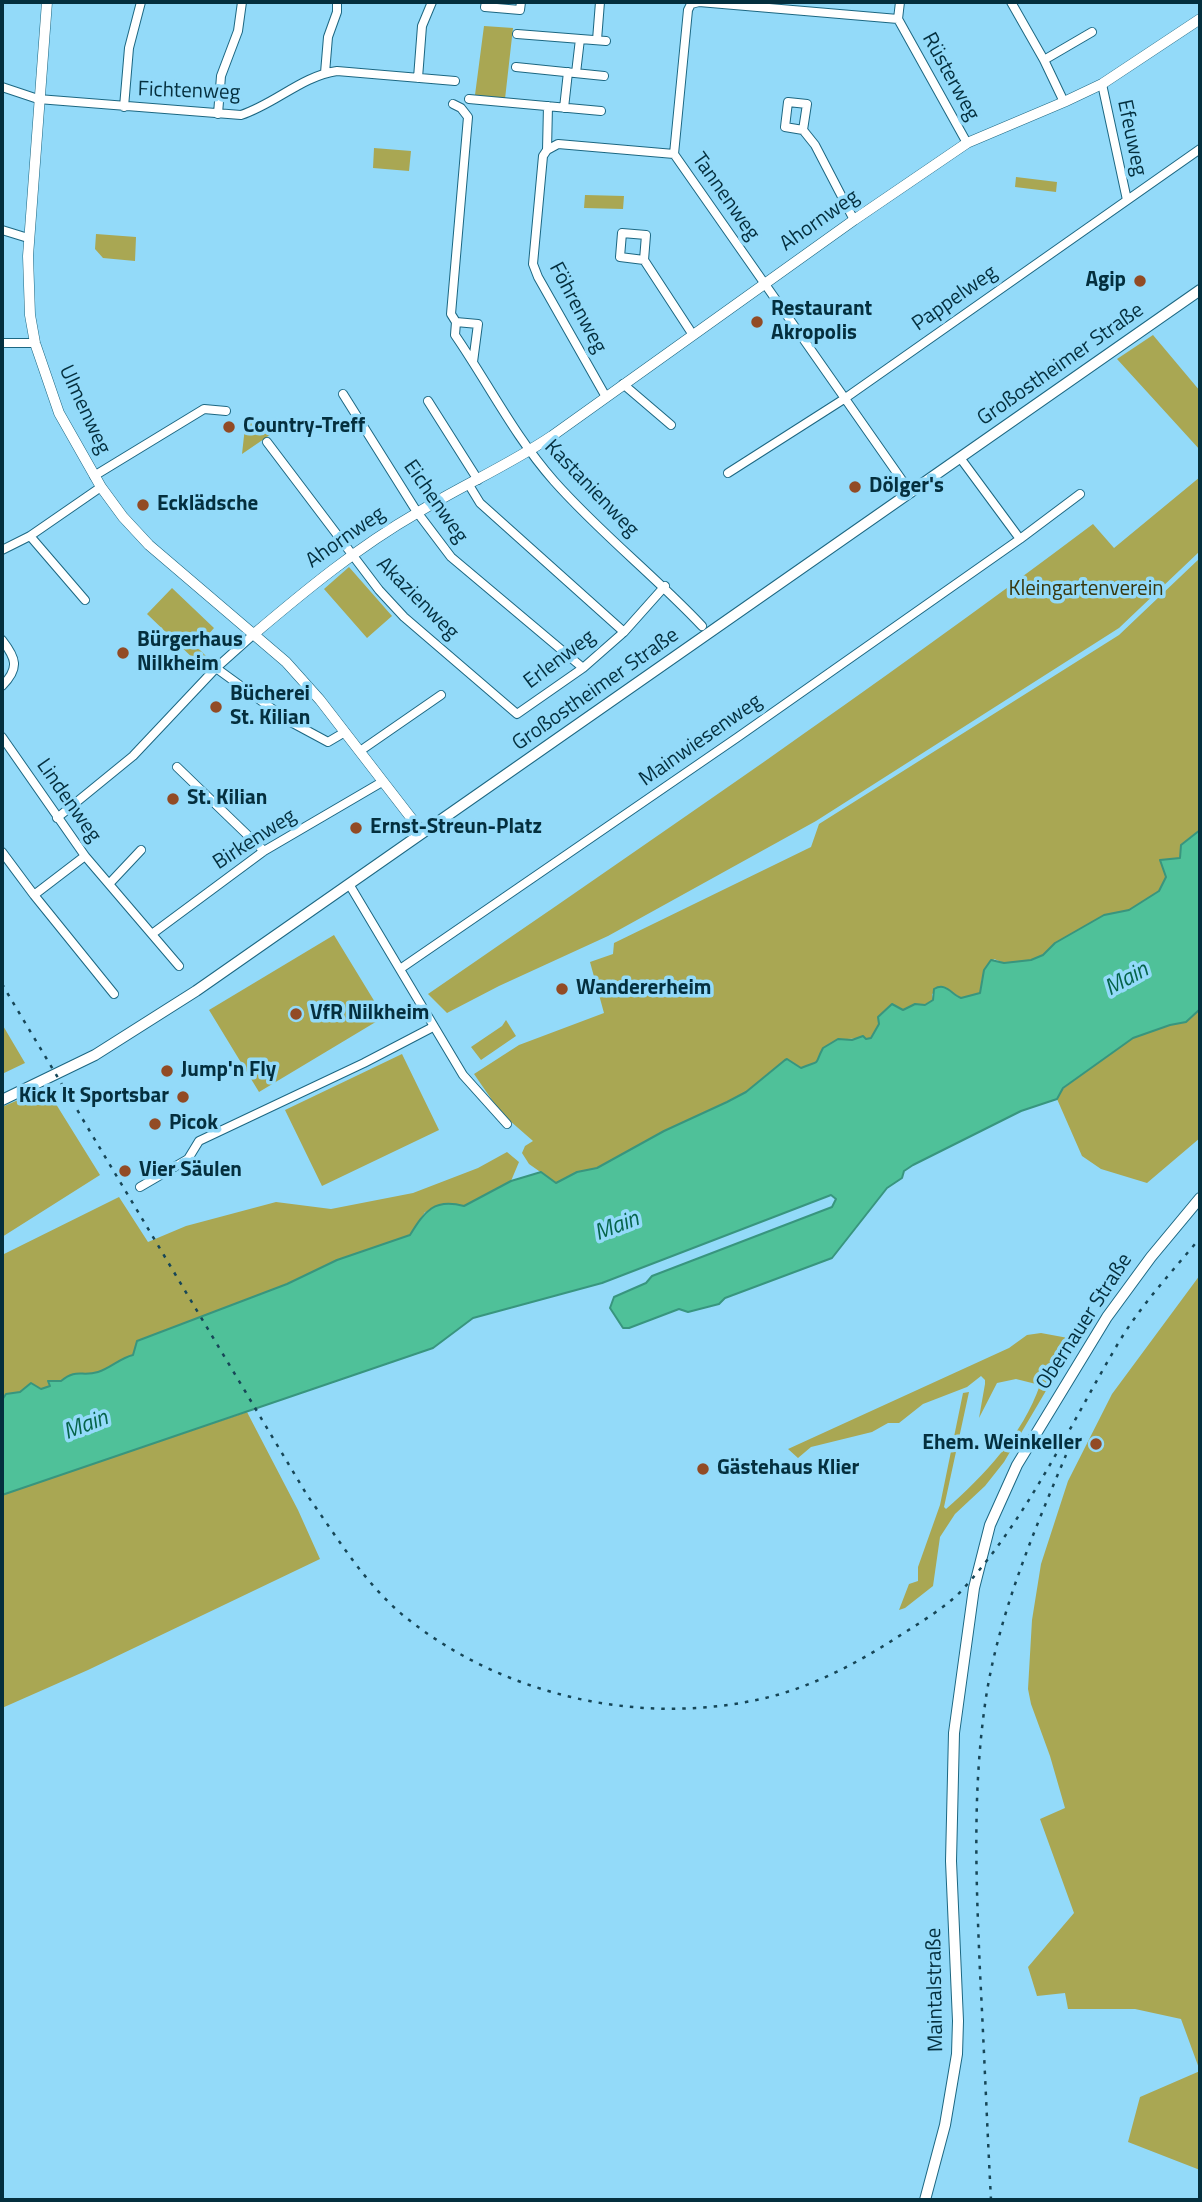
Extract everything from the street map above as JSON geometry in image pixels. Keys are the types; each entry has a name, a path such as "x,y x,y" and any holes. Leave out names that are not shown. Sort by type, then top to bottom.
{"main road":[{"name":"Großostheimer Straße","path":"2,1101 95,1055 136,1031 581,724 1200,290"},
{"name":"Obernauer Straße","path":"952,1776 960,1689 974,1588 999,1500 1116,1303 1200,1198"},
{"name":"Maintalstraße","path":"925,2200 945,2125 957,2054 951,1861 952,1776"}],"street":[{"name":"Ulmenweg","path":"47,2 28,238 30,315 35,343 59,413 94,476 123,517 149,545 254,634 306,684 422,832"},
{"path":"124,107 129,48 141,2"},
{"path":"218,114 221,76 238,32 242,2"},
{"path":"325,73 328,37 337,12 337,2"},
{"path":"418,78 422,26 432,2"},
{"path":"485,2 485,7 520,10 521,2"},
{"path":"517,34 601,41 600,2"},
{"path":"898,19 900,2"},
{"path":"1011,2 1064,102"},
{"name":"Rüsterweg","path":"694,3 800,6 898,19 967,143"},
{"name":"Tannenweg","path":"694,3 688,10 674,153 911,493"},
{"name":"Ahornweg","path":"254,634 351,555 417,512 530,451 854,220 967,143 1102,84 1200,19"},
{"path":"1044,60 1093,32"},
{"path":"564,108 580,39"},
{"path":"516,68 604,76"},
{"name":"Fichtenweg","path":"2,87 38,99 242,115 314,77 337,71 455,80"},
{"name":"Efeuweg","path":"1102,84 1127,200"},
{"path":"469,99 601,111"},
{"path":"453,104 461,108 468,117 451,314 456,323 478,324 473,362"},
{"name":"Föhrenweg","path":"548,106 547,150 540,165 533,264 606,397"},
{"path":"803,130 815,145 854,220"},
{"path":"547,150 558,144 674,153"},
{"name":"Pappelweg","path":"728,473 844,399 1200,149"},
{"path":"2,230 28,238"},
{"path":"644,260 693,335"},
{"name":"Kastanienweg","path":"456,323 455,335 530,451 553,480 589,518 665,586 702,626"},
{"path":"2,343 35,343"},
{"path":"623,384 671,425"},
{"name":"Eichenweg","path":"343,394 417,512 452,557 583,668"},
{"path":"428,401 473,482 480,503 624,632"},
{"path":"94,476 204,409 226,411"},
{"name":"Akazienweg","path":"267,442 351,555 404,617 470,675"},
{"path":"961,459 1020,539"},
{"path":"2,550 30,536 101,487"},
{"name":"Mainwiesenweg","path":"400,969 1020,539 1080,494"},
{"path":"30,536 85,600"},
{"name":"Erlenweg","path":"470,675 517,714 583,668 624,632 665,586"},
{"path":"57,818 133,755 216,668 254,634"},
{"path":"2,639 15,661 13,672 3,685"},
{"path":"216,668 289,721 328,742 345,732"},
{"path":"360,751 441,695"},
{"name":"Lindenweg","path":"2,737 85,856 179,966"},
{"path":"177,766 264,850"},
{"name":"Birkenweg","path":"152,934 264,850 382,782"},
{"path":"108,884 141,850"},
{"path":"2,852 114,994"},
{"path":"34,895 85,856"},
{"path":"349,884 463,1075 507,1124"},
{"path":"140,1187 188,1159 199,1141 364,1063 433,1027"}],"green space":[{"path":"484,26 513,28 505,99 475,95"},
{"path":"374,148 411,151 409,171 373,168"},
{"path":"1016,177 1057,182 1056,192 1015,187"},
{"path":"585,195 624,196 623,209 584,208"},
{"path":"96,234 136,237 135,261 103,258 95,249"},
{"path":"1153,335 1200,391 1200,450 1117,359"},
{"path":"246,418 283,422 283,426 242,454"},
{"name":"Kleingartenverein","path":"1200,477 1200,551 1119,628 816,821 608,936 447,1013 428,994 846,704 1093,524 1114,548"},
{"path":"1200,558 1200,830 1181,845 1180,858 1159,891 1129,910 1104,915 1031,960 1004,963 994,959 982,978 980,993 961,998 945,987 932,994 933,1000 925,1005 915,1004 903,1010 892,1004 878,1017 879,1024 871,1038 832,1042 822,1052 817,1063 801,1068 791,1061 775,1068 746,1092 664,1131 597,1168 576,1172 556,1183 529,1164 522,1153 525,1146 533,1141 501,1113 474,1074 519,1045 604,1013 590,962 613,954 614,943 811,847 819,824 1119,635"},
{"path":"349,567 392,616 367,638 324,589"},
{"path":"172,588 214,628 197,647 207,657 199,664 147,614"},
{"name":"VfR Nilkheim","path":"334,935 384,1017 259,1092 209,1010"},
{"path":"1200,1009 1200,1138 1147,1183 1101,1169 1082,1156 1057,1099 1059,1092 1133,1038 1186,1022"},
{"path":"506,1020 516,1036 481,1060 471,1047 502,1026"},
{"path":"2,1024 25,1063 2,1074"},
{"path":"402,1054 439,1130 322,1186 285,1110"},
{"path":"46,1088 100,1175 2,1237 2,1107"},
{"path":"507,1152 519,1162 511,1181 464,1206 425,1212 411,1235 337,1260 287,1284 137,1341 133,1355 103,1370 75,1374 61,1382 49,1382 51,1386 41,1389 31,1384 20,1392 6,1394 2,1400 2,1255 119,1197 148,1242 186,1226 276,1202 331,1209 413,1193 478,1168"},
{"path":"1200,1275 1200,2071 1181,2019 1135,2009 1068,2009 1065,1993 1037,1996 1028,1967 1074,1913 1040,1819 1065,1808 1028,1689 1032,1620 1041,1564 1068,1481 1112,1394"},
{"path":"1041,1333 1068,1338 1069,1347 1060,1367 1004,1462 985,1486 955,1514 940,1537 933,1586 899,1610 909,1584 918,1581 918,1567 940,1505 963,1393 969,1392 944,1507 946,1509 1001,1453 1033,1403 1040,1385 1016,1379 997,1383 979,1418 985,1384 981,1376 967,1387 923,1404 899,1423 888,1423 872,1432 811,1447 798,1458 788,1449 1009,1348 1027,1335"},
{"path":"247,1412 320,1559 2,1708 2,1495"},
{"path":"1200,2071 1200,2170 1128,2142 1140,2097"}],"water":[{"name":"Main","path":"1200,830 1199,1010 1186,1022 1133,1038 1063,1088 1057,1099 1021,1111 904,1171 902,1178 887,1188 832,1258 725,1298 719,1304 688,1312 679,1309 629,1328 623,1328 610,1308 614,1297 646,1283 652,1276 832,1207 836,1199 831,1195 602,1283 473,1318 433,1348 2,1495 2,1400 6,1394 20,1392 31,1383 41,1389 50,1386 48,1381 61,1381 71,1375 103,1370 133,1355 137,1341 287,1284 337,1260 410,1235 426,1213 438,1205 464,1206 511,1181 541,1172 556,1183 577,1172 597,1168 664,1131 746,1092 787,1059 801,1068 817,1062 823,1048 838,1039 852,1040 863,1036 866,1039 871,1038 879,1024 878,1017 892,1004 903,1010 915,1004 925,1005 933,1000 934,989 938,987 945,988 961,998 980,993 984,970 991,960 1004,963 1031,960 1104,915 1129,910 1159,891 1166,877 1160,860 1180,858 1181,845"}],"railway":[{"path":"2,984 307,1495 376,1589 404,1616 444,1645 488,1668 534,1686 582,1699 631,1707 680,1709 729,1705 777,1695 823,1678 853,1663 940,1609 963,1589 1008,1532 1046,1472 1125,1332 1200,1238"},
{"path":"991,2200 977,1867 977,1796 982,1726 993,1660 1010,1600 1066,1455"}],"place":[{"name":"Agip","path":"1140,281"},
{"name":"Restaurant Akropolis","path":"757,322"},
{"name":"Country-Treff","path":"229,427"},
{"name":"Dölger's","path":"855,487"},
{"name":"Ecklädsche","path":"143,505"},
{"name":"Bürgerhaus Nilkheim","path":"123,653"},
{"name":"Bücherei St. Kilian","path":"216,707"},
{"name":"St. Kilian","path":"173,799"},
{"name":"Ernst-Streun-Platz","path":"356,828"},
{"name":"Wandererheim","path":"562,989"},
{"name":"VfR Nilkheim","path":"296,1014"},
{"name":"Jump'n Fly","path":"167,1071"},
{"name":"Kick It Sportsbar","path":"183,1097"},
{"name":"Picok","path":"155,1124"},
{"name":"Vier Säulen","path":"125,1171"},
{"name":"Ehem. Weinkeller","path":"1096,1444"},
{"name":"Gästehaus Klier","path":"703,1469"}]}
